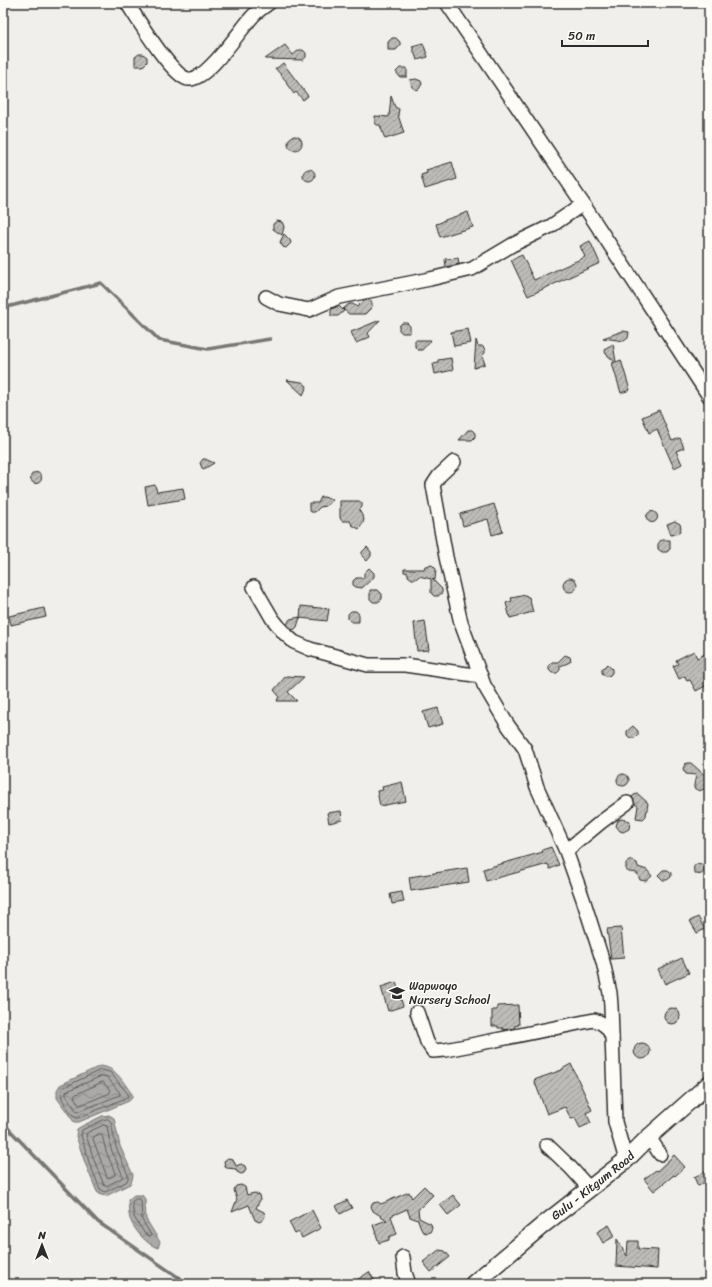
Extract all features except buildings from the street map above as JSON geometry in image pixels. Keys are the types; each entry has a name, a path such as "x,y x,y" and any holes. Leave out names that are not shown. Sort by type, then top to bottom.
{"main road":[{"name":"Gulu - Kitgum Road","path":"473,1284 540,1227 626,1160 649,1137 709,1084"}],"street":[{"path":"127,3 171,66 183,77 189,79 196,78 204,74 222,55 253,16 269,3"},
{"path":"447,3 584,204 709,396"},
{"path":"266,297 279,304 309,310 339,297 430,280 472,269 512,245 551,226 584,204"},
{"path":"454,462 439,476 433,485 456,603 484,685 507,724 525,749 537,787 566,851 583,899 606,975 610,1000 615,1122 626,1160"},
{"path":"254,587 272,618 284,633 294,642 310,649 368,665 405,665 481,676"},
{"path":"566,851 627,803"},
{"path":"417,1012 427,1042 433,1051 452,1049 594,1020 608,1027 612,1038"},
{"path":"649,1137 660,1154"},
{"path":"547,1145 589,1188"},
{"path":"403,1256 408,1284"}],"water":[{"path":"100,1066 110,1069 119,1076 132,1094 132,1098 129,1101 79,1122 74,1122 57,1098 57,1090 60,1085"},
{"path":"109,1115 114,1118 120,1146 133,1175 130,1184 106,1196 97,1192 76,1136 77,1129 80,1127 102,1116"},
{"path":"134,1195 142,1195 145,1199 146,1219 160,1242 158,1248 145,1240 129,1217 128,1200"}],"waterway":[{"path":"3,308 101,283 159,340 208,349 270,339"},
{"path":"3,1123 98,1222 188,1284"}],"place":[{"name":"Wapwoyo Nursery School","path":"397,993"}]}
